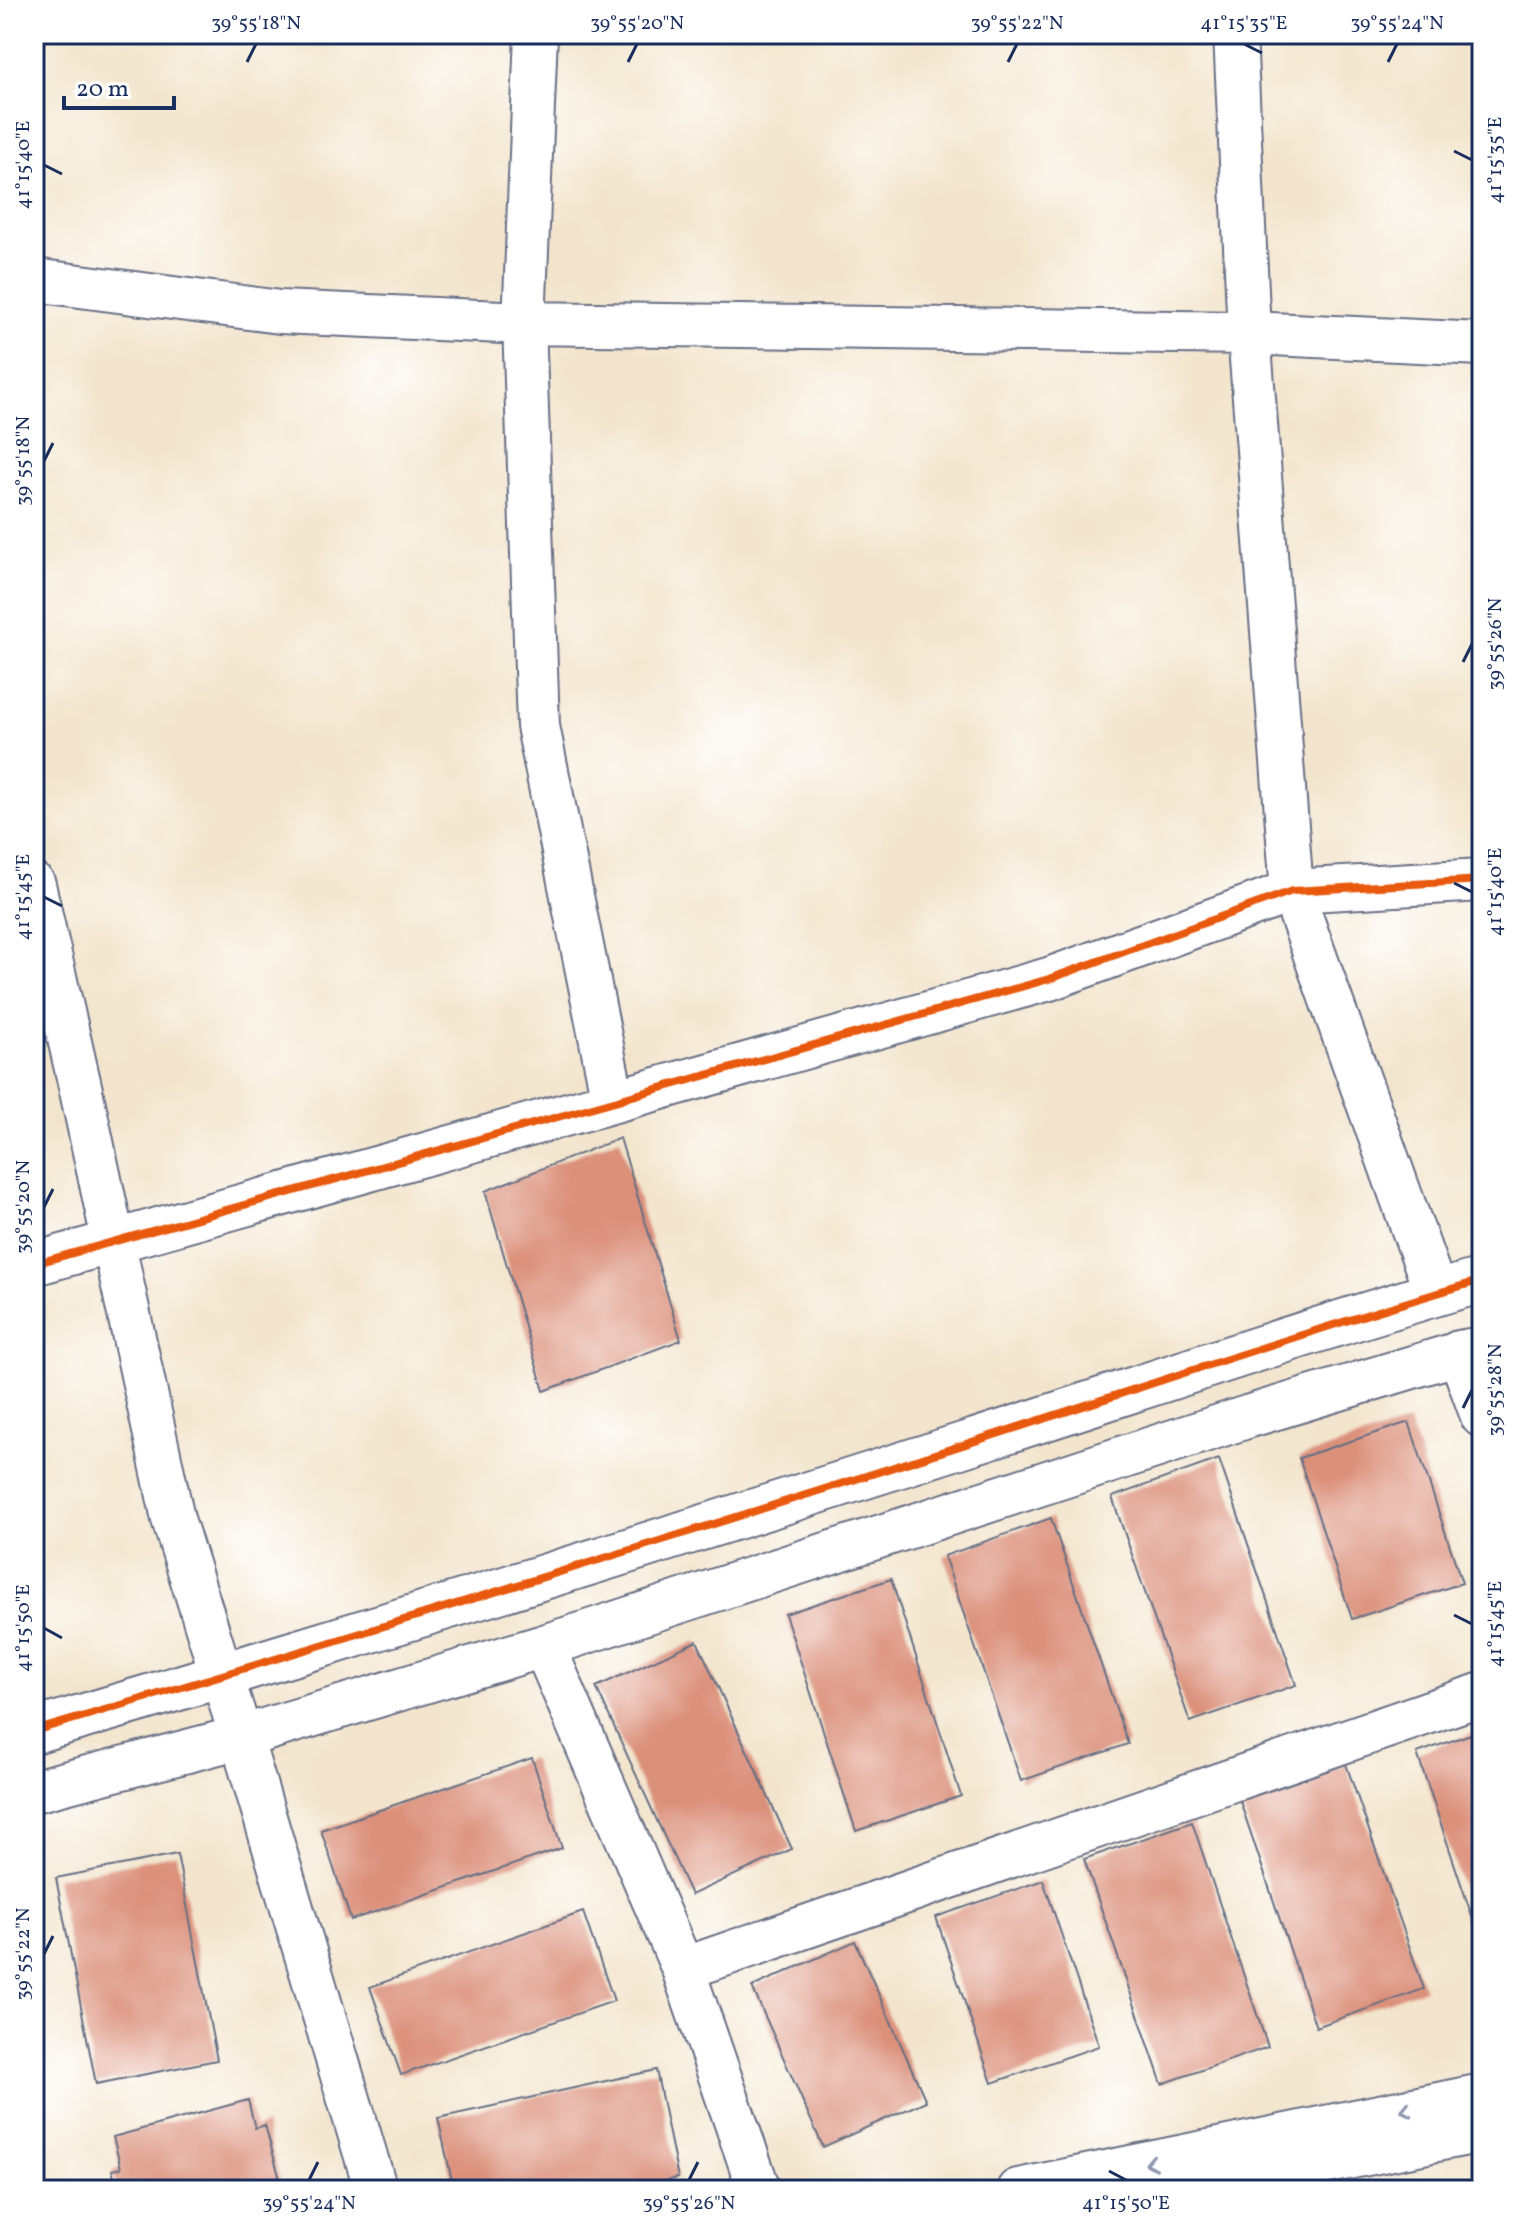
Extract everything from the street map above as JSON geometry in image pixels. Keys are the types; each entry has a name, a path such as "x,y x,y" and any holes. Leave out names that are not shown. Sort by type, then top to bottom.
{"street":[{"path":"536,34 524,323 538,726 613,1101"},
{"path":"1235,34 1249,333 1292,891 1436,1294"},
{"path":"34,280 280,312 524,323 1249,333 1482,344"},
{"path":"34,1264 1049,979 1292,891 1482,880"},
{"path":"34,885 173,1519 376,2190"},
{"path":"34,1731 222,1676 1482,1280"},
{"path":"34,1791 241,1737 544,1646 1235,1421 1471,1351 1482,1416"},
{"path":"544,1646 683,1969 759,2190"},
{"path":"683,1969 1482,1694"},
{"path":"1018,2190 1482,2095"},
{"path":"1188,2190 1348,2173 1482,2131"}],"building":[{"path":"620,1138 681,1340 544,1391 485,1191"},
{"path":"1409,1422 1462,1583 1352,1619 1299,1458"},
{"path":"1219,1459 1296,1685 1190,1722 1112,1497"},
{"path":"1051,1518 1128,1744 1021,1781 944,1556"},
{"path":"891,1579 961,1796 856,1831 785,1614"},
{"path":"697,1641 792,1849 691,1895 596,1687"},
{"path":"1482,1730 1482,1942 1481,1943 1417,1753"},
{"path":"532,1758 562,1848 351,1920 321,1830"},
{"path":"1346,1764 1424,1989 1316,2027 1240,1801"},
{"path":"1192,1822 1268,2047 1162,2084 1084,1859"},
{"path":"177,1854 217,2060 96,2084 56,1878"},
{"path":"1043,1880 1099,2046 992,2083 936,1917"},
{"path":"583,1912 614,2001 401,2075 370,1987"},
{"path":"855,1941 926,2101 823,2147 752,1987"},
{"path":"656,2070 678,2178 625,2190 454,2190 438,2118"},
{"path":"248,2100 255,2128 265,2125 283,2190 118,2190 112,2170 121,2168 113,2137"},
{"path":"1386,2182 1482,2182 1482,2190 1386,2190"}],"cycle path":[{"path":"34,1264 1049,979 1292,891 1482,880"},
{"path":"34,1731 618,1554 1288,1339 1482,1280"}]}
